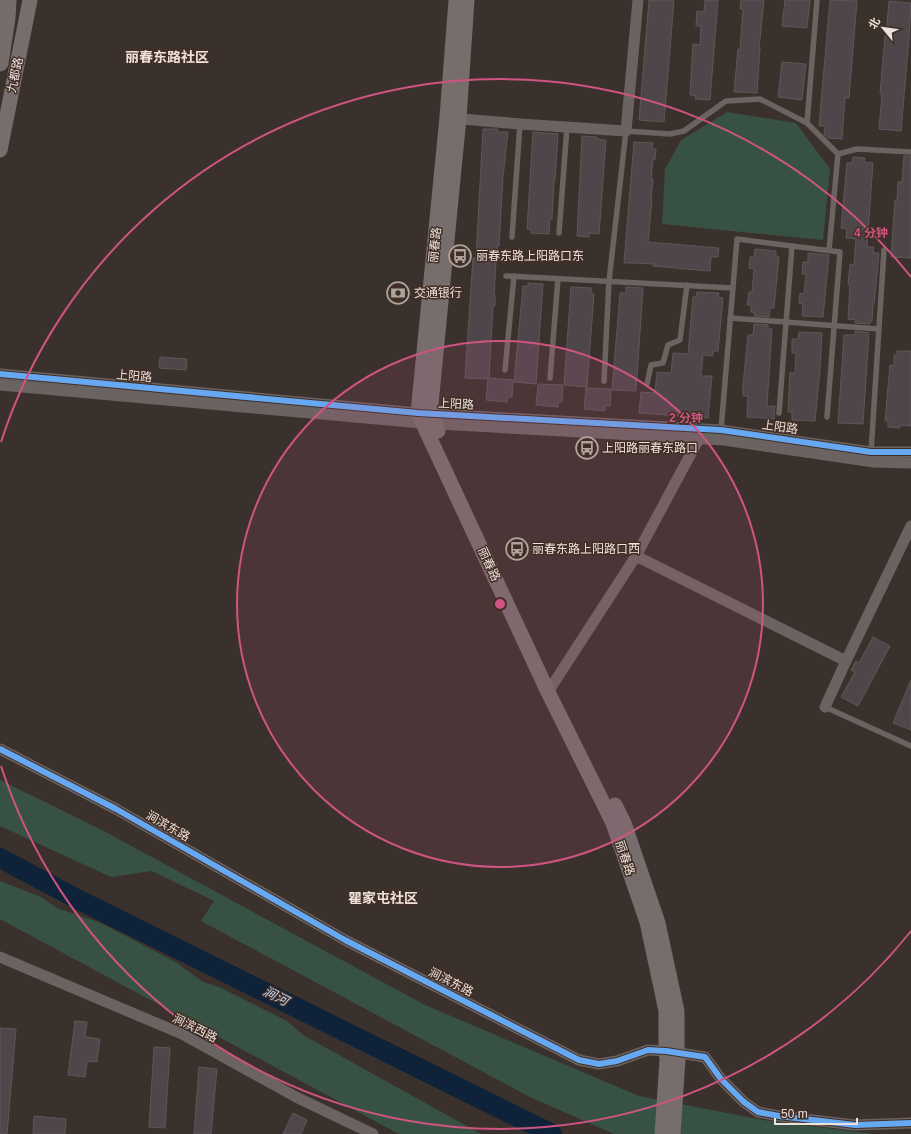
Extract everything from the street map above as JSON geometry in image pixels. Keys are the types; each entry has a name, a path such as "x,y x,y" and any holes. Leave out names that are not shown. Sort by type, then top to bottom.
{"main road":[{"path":"0,63 7,18 8,0"},
{"name":"九都路","path":"0,150 30,0"},
{"name":"丽春路","path":"453,118 456,0"},
{"name":"丽春路","path":"467,0 453,118 427,419 613,823 647,922 666,1011 672,1056 673,1134"},
{"name":"丽春路","path":"662,1134 672,1056"}],"street":[{"path":"453,118 626,132 638,0"},
{"name":"上阳路","path":"0,374 427,419 705,428 871,452 911,452"},
{"name":"上阳路","path":"0,384 427,419 724,440 874,462 911,463"},
{"path":"551,687 636,556 705,428"},
{"path":"825,707 911,526"},
{"path":"636,556 846,661"},
{"name":"涧滨东路","path":"0,749 116,809 345,940 579,1060 598,1064 617,1060 648,1050 672,1056 705,1057 721,1079 744,1102 758,1112 779,1116 855,1124 911,1123"},
{"name":"涧滨西路","path":"0,957 182,1034 296,1097 373,1134"}],"lane":[{"path":"807,123 816,0"},
{"path":"604,381 609,281 626,132 677,133 684,131 726,101 760,99 807,123 838,154"},
{"path":"512,237 520,124"},
{"path":"559,232 567,127"},
{"path":"838,154 856,149 911,152"},
{"path":"829,250 838,154"},
{"path":"721,430 737,239 840,252 827,417"},
{"path":"779,413 792,246"},
{"path":"871,452 884,250"},
{"path":"506,276 734,288"},
{"path":"505,370 514,276"},
{"path":"550,378 558,279"},
{"path":"647,384 651,365 664,363 668,345 680,340 686,285"},
{"path":"730,318 879,329"},
{"path":"825,707 911,746"}],"green space":[{"path":"727,112 796,123 830,169 823,240 662,224 665,169 681,140"},
{"path":"0,780 100,829 425,1005 639,1096 763,1120 873,1134 614,1134 530,1097 201,921 214,901 152,871 111,877 0,826"},
{"path":"0,881 41,897 57,908 101,923 177,963 203,982 219,987 287,1021 303,1035 481,1134 399,1134 0,919"}],"building":[{"path":"649,0 674,0 664,122 639,120"},
{"path":"705,0 718,0 710,100 695,99 696,96 690,95 693,44 700,45 701,26 696,26 697,11 704,12"},
{"path":"741,0 764,0 759,48 757,93 734,92 738,49 740,50 743,9 740,9"},
{"path":"785,0 810,0 807,28 782,26"},
{"path":"830,0 857,1 849,98 845,98 842,139 828,138 824,134 825,126 819,126"},
{"path":"889,1 911,3 901,131 879,129 882,94 880,94"},
{"path":"782,62 806,64 802,100 778,97"},
{"path":"483,129 498,129 497,132 508,132 503,177 499,246 497,246 494,295 495,306 493,306 489,378 513,380 512,397 508,397 507,402 486,400 488,379 465,378 473,258 476,258"},
{"path":"533,132 558,134 552,219 550,219 549,234 531,233 531,229 527,229"},
{"path":"582,136 597,137 597,139 606,140 599,234 589,233 589,237 577,236"},
{"path":"634,142 653,143 652,149 656,149 655,160 653,159 651,179 653,179 648,242 719,248 718,257 711,257 710,271 653,266 654,264 624,263"},
{"path":"904,156 911,156 911,258 891,257 895,200 897,200 898,182 902,182"},
{"path":"853,157 865,158 864,162 873,163 867,247 874,247 873,253 879,253 872,321 870,321 870,324 855,323 856,320 848,319 850,285 848,284 850,264 854,265 856,239 846,238 847,229 841,228 847,163 852,163"},
{"path":"755,249 776,251 776,257 779,257 774,308 770,308 769,317 754,316 755,313 751,312 751,305 747,305 749,292 752,292 754,269 749,268 750,257 754,257"},
{"path":"808,253 829,255 823,317 802,316 803,304 799,303 800,293 804,294 806,274 802,274 803,262 808,262"},
{"path":"528,283 543,284 536,384 514,382 523,286 528,286"},
{"path":"571,287 591,288 591,293 594,294 587,387 564,385"},
{"path":"626,287 643,288 636,391 612,390 620,293 626,293"},
{"path":"697,292 719,293 718,297 723,298 718,351 713,351 713,356 703,355 701,376 712,376 708,418 639,413 641,392 655,393 657,372 671,373 673,353 688,354 693,297 696,297"},
{"path":"754,324 768,325 768,329 772,329 767,406 775,406 774,419 747,417 748,396 743,396 743,385 748,335 753,335"},
{"path":"855,331 869,333 863,424 838,423 844,335 855,335"},
{"path":"799,332 822,333 815,421 792,420 792,412 788,412 790,373 795,373 796,353 792,353 792,339 798,339"},
{"path":"897,351 911,351 911,426 900,425 900,428 888,427 888,421 885,421 890,365 894,366 894,355 897,355"},
{"path":"160,357 187,359 186,370 159,368"},
{"path":"538,384 563,385 562,402 558,402 558,407 536,405"},
{"path":"586,388 611,389 610,406 605,406 605,411 584,409"},
{"path":"873,637 890,646 858,706 841,697 855,672 851,670 856,661 859,663"},
{"path":"911,680 911,730 893,723"},
{"path":"75,1021 87,1022 85,1037 100,1039 97,1062 87,1061 85,1077 68,1075"},
{"path":"0,1028 16,1029 7,1134 0,1134"},
{"path":"154,1047 170,1048 165,1128 149,1127"},
{"path":"199,1067 217,1069 211,1134 194,1134"},
{"path":"293,1113 307,1120 301,1134 283,1134"},
{"path":"34,1116 66,1119 65,1134 33,1134"}],"waterway":[{"name":"涧河","path":"0,858 81,901 552,1134"}],"cycle path":[{"path":"0,374 418,413 721,430 871,452 911,452"},
{"path":"0,749 116,809 345,940 579,1060 599,1064 617,1061 648,1050 666,1051 705,1057 721,1079 744,1102 758,1112 855,1125 911,1123"}],"place":[{"name":"丽春东路上阳路口东","path":"460,256"},
{"name":"交通银行","path":"398,293"},
{"name":"上阳路丽春东路口","path":"587,448"},
{"name":"丽春东路上阳路口西","path":"517,549"}],"district":[{"name":"丽春东路社区","path":"167,57"},
{"name":"瞿家屯社区","path":"383,898"}]}
